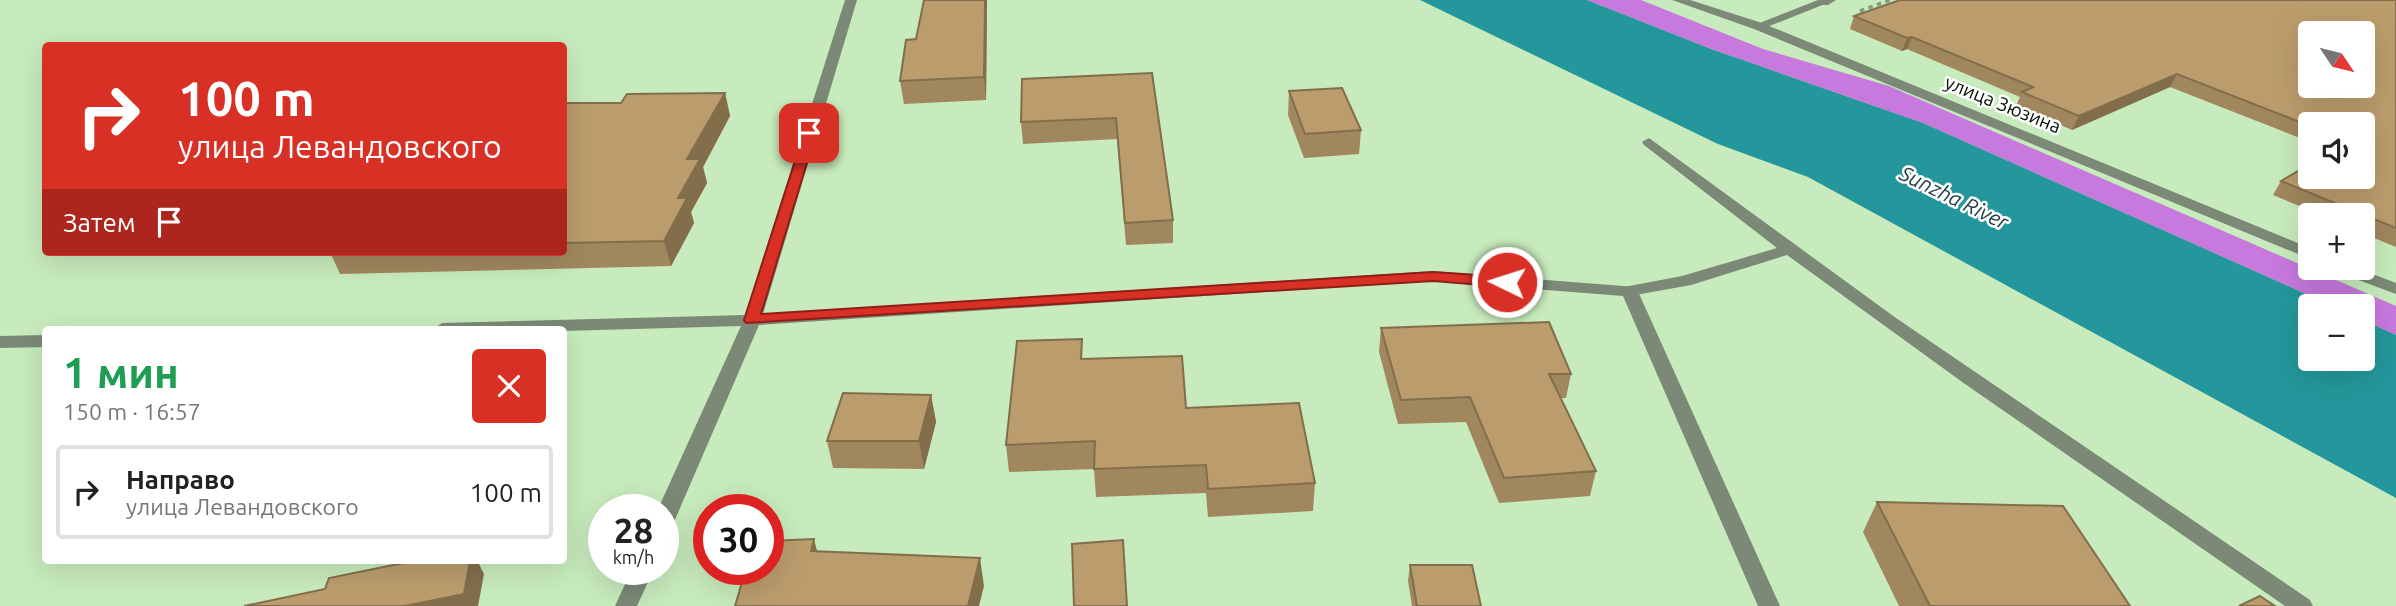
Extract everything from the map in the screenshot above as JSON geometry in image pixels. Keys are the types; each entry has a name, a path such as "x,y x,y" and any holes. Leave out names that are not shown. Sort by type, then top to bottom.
{"street":[{"path":"675,494 752,320 850,0"},
{"name":"улица Зюзина","path":"1678,0 1758,26 2298,249"},
{"path":"1758,26 1823,1"},
{"path":"1649,142 1787,250 1912,341 2302,606"},
{"path":"545,326 752,320 1433,276 1630,291 1685,281 1787,250"},
{"path":"2373,280 2396,289"},
{"path":"1630,291 1769,606"},
{"path":"0,342 42,341"},
{"path":"626,606 636,585"}],"shaded area":[{"path":"1587,0 1641,0 1763,49 1889,86 2298,263 2298,280 2336,280 2368,294 2306,294 1923,123 1711,49"},
{"path":"2375,297 2396,306 2396,335 2375,325"}],"water":[{"name":"Sunzha River","path":"1420,0 1587,0 1711,49 1923,123 2306,294 2298,294 2298,371 2375,371 2375,325 2396,335 2396,498 1808,177 1718,144"}],"building":[{"path":"924,0 985,0 984,77 900,81 906,40 916,39"},
{"path":"1900,0 2396,0 2396,228 2375,219 2375,203 2335,203 2301,189 2375,189 2375,112 2298,112 2298,121 2177,74 2079,116 2022,92 2033,87 1912,37 1907,38 1854,16"},
{"path":"1152,73 1173,220 1125,223 1116,118 1021,122 1022,79"},
{"path":"1342,88 1361,130 1305,134 1289,91"},
{"path":"725,93 687,159 700,159 678,198 687,198 664,241 567,243 567,103 621,103 627,94"},
{"path":"2298,171 2298,188 2281,181"},
{"path":"1549,322 1571,374 1549,374 1596,471 1504,478 1470,397 1401,400 1381,328"},
{"path":"1082,339 1081,359 1182,356 1186,408 1299,403 1315,483 1208,489 1206,465 1094,469 1095,441 1006,445 1017,341"},
{"path":"843,393 931,395 919,441 827,441"},
{"path":"1877,502 2063,506 2130,606 1930,606"},
{"path":"814,539 811,551 980,558 968,606 735,606 741,585 784,585 784,540"},
{"path":"1123,540 1127,606 1074,606 1072,544"},
{"path":"398,564 469,564 464,594 405,606 244,606 325,589 329,578"},
{"path":"1410,565 1472,565 1481,606 1417,606"},
{"path":"2260,596 2275,606 2239,606"}],"route":[{"path":"809,133 752,320 1433,276 1507,282"}]}
